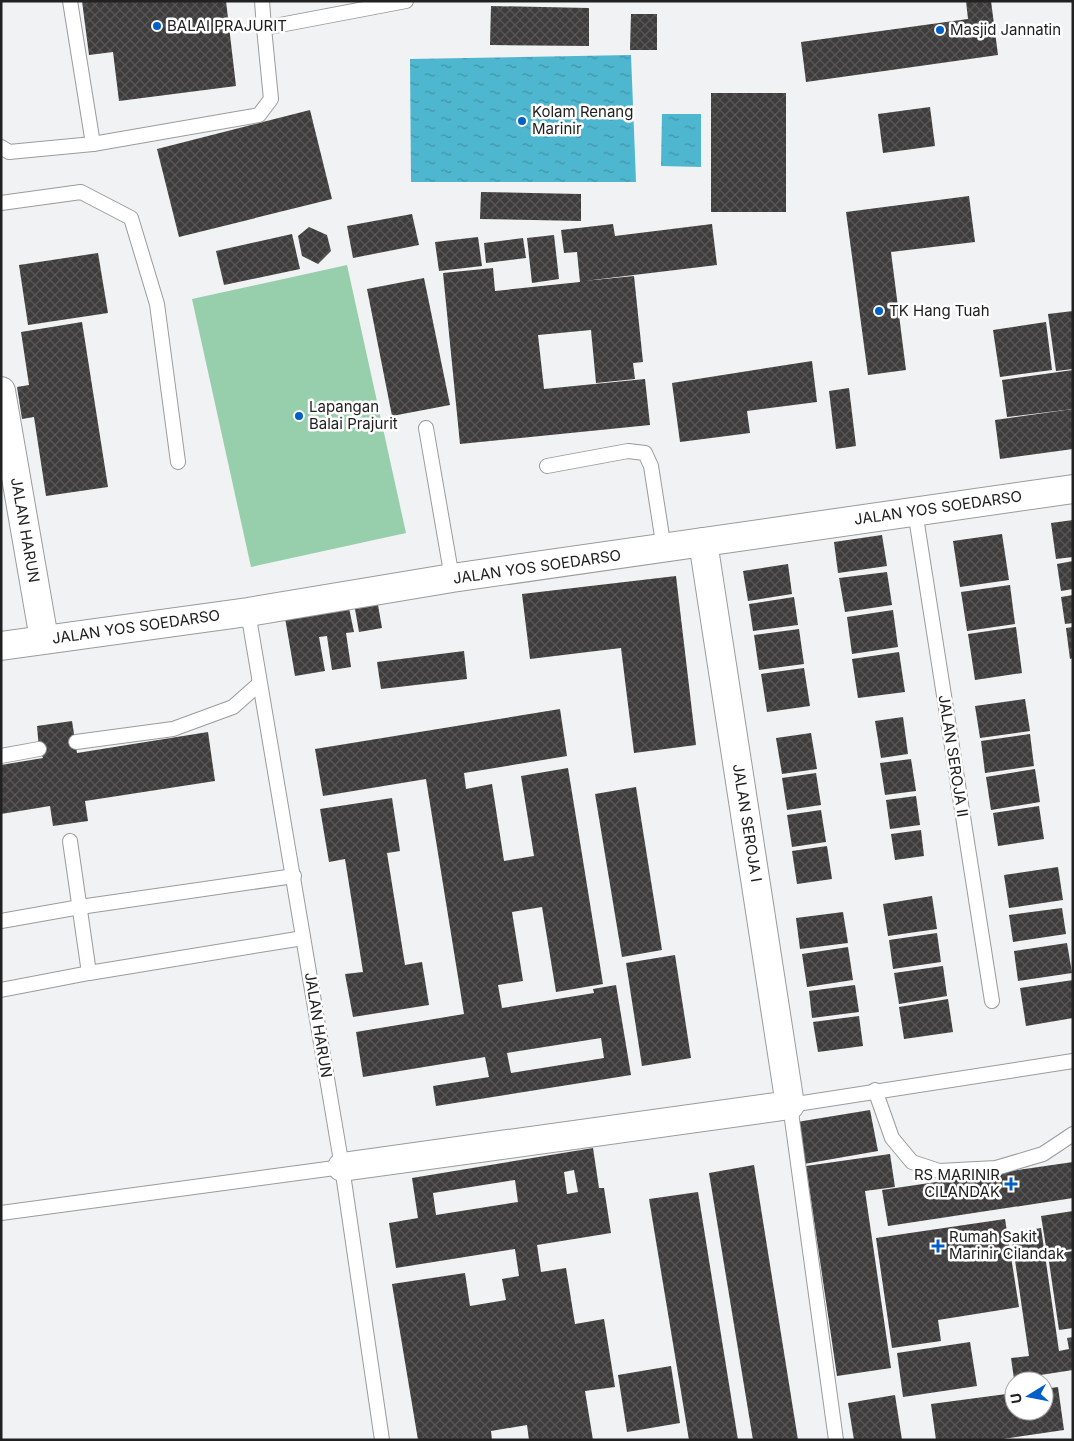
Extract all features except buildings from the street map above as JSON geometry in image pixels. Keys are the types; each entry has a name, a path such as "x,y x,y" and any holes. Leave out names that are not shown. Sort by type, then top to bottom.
{"street":[{"name":"JALAN HARUN","path":"1,391 44,639"},
{"name":"JALAN YOS SOEDARSO","path":"1,646 248,612 452,578 1073,489"},
{"name":"JALAN SEROJA I","path":"703,542 790,1104"},
{"path":"342,1168 790,1104"}],"lane":[{"path":"70,1 93,144"},
{"path":"1,147 9,152 93,144 259,115 271,100 262,1"},
{"path":"264,28 406,1"},
{"path":"1,203 81,192 131,218 157,304 178,462"},
{"path":"426,428 452,578"},
{"path":"547,466 628,451 645,453 651,466 664,549"},
{"name":"JALAN SEROJA II","path":"915,511 992,1001"},
{"name":"JALAN HARUN","path":"248,612 342,1168 382,1440"},
{"path":"76,742 173,729 233,707 259,684"},
{"path":"1,756 39,749"},
{"path":"70,841 89,973"},
{"path":"1,921 80,907 294,876"},
{"path":"1,990 89,973 304,938"},
{"path":"836,1440 790,1104 1073,1061"},
{"path":"875,1090 892,1138 912,1162 939,1171 996,1168 1043,1154 1073,1134"},
{"path":"1,1213 342,1168"}],"green space":[{"name":"Lapangan Balai Prajurit","path":"347,265 406,533 251,567 192,299"}],"water":[{"name":"Kolam Renang Marinir","path":"631,55 636,182 411,182 410,59"},
{"path":"662,114 701,114 701,167 661,166"}],"place":[{"name":"BALAI PRAJURIT","path":"157,26"},
{"name":"Masjid Jannatin","path":"940,30"},
{"name":"Kolam Renang Marinir","path":"522,121"},
{"name":"TK Hang Tuah","path":"879,311"},
{"name":"Lapangan Balai Prajurit","path":"299,416"},
{"name":"RS MARINIR CILANDAK","path":"1011,1184"},
{"name":"Rumah Sakit Marinir Cilandak","path":"938,1246"}]}
